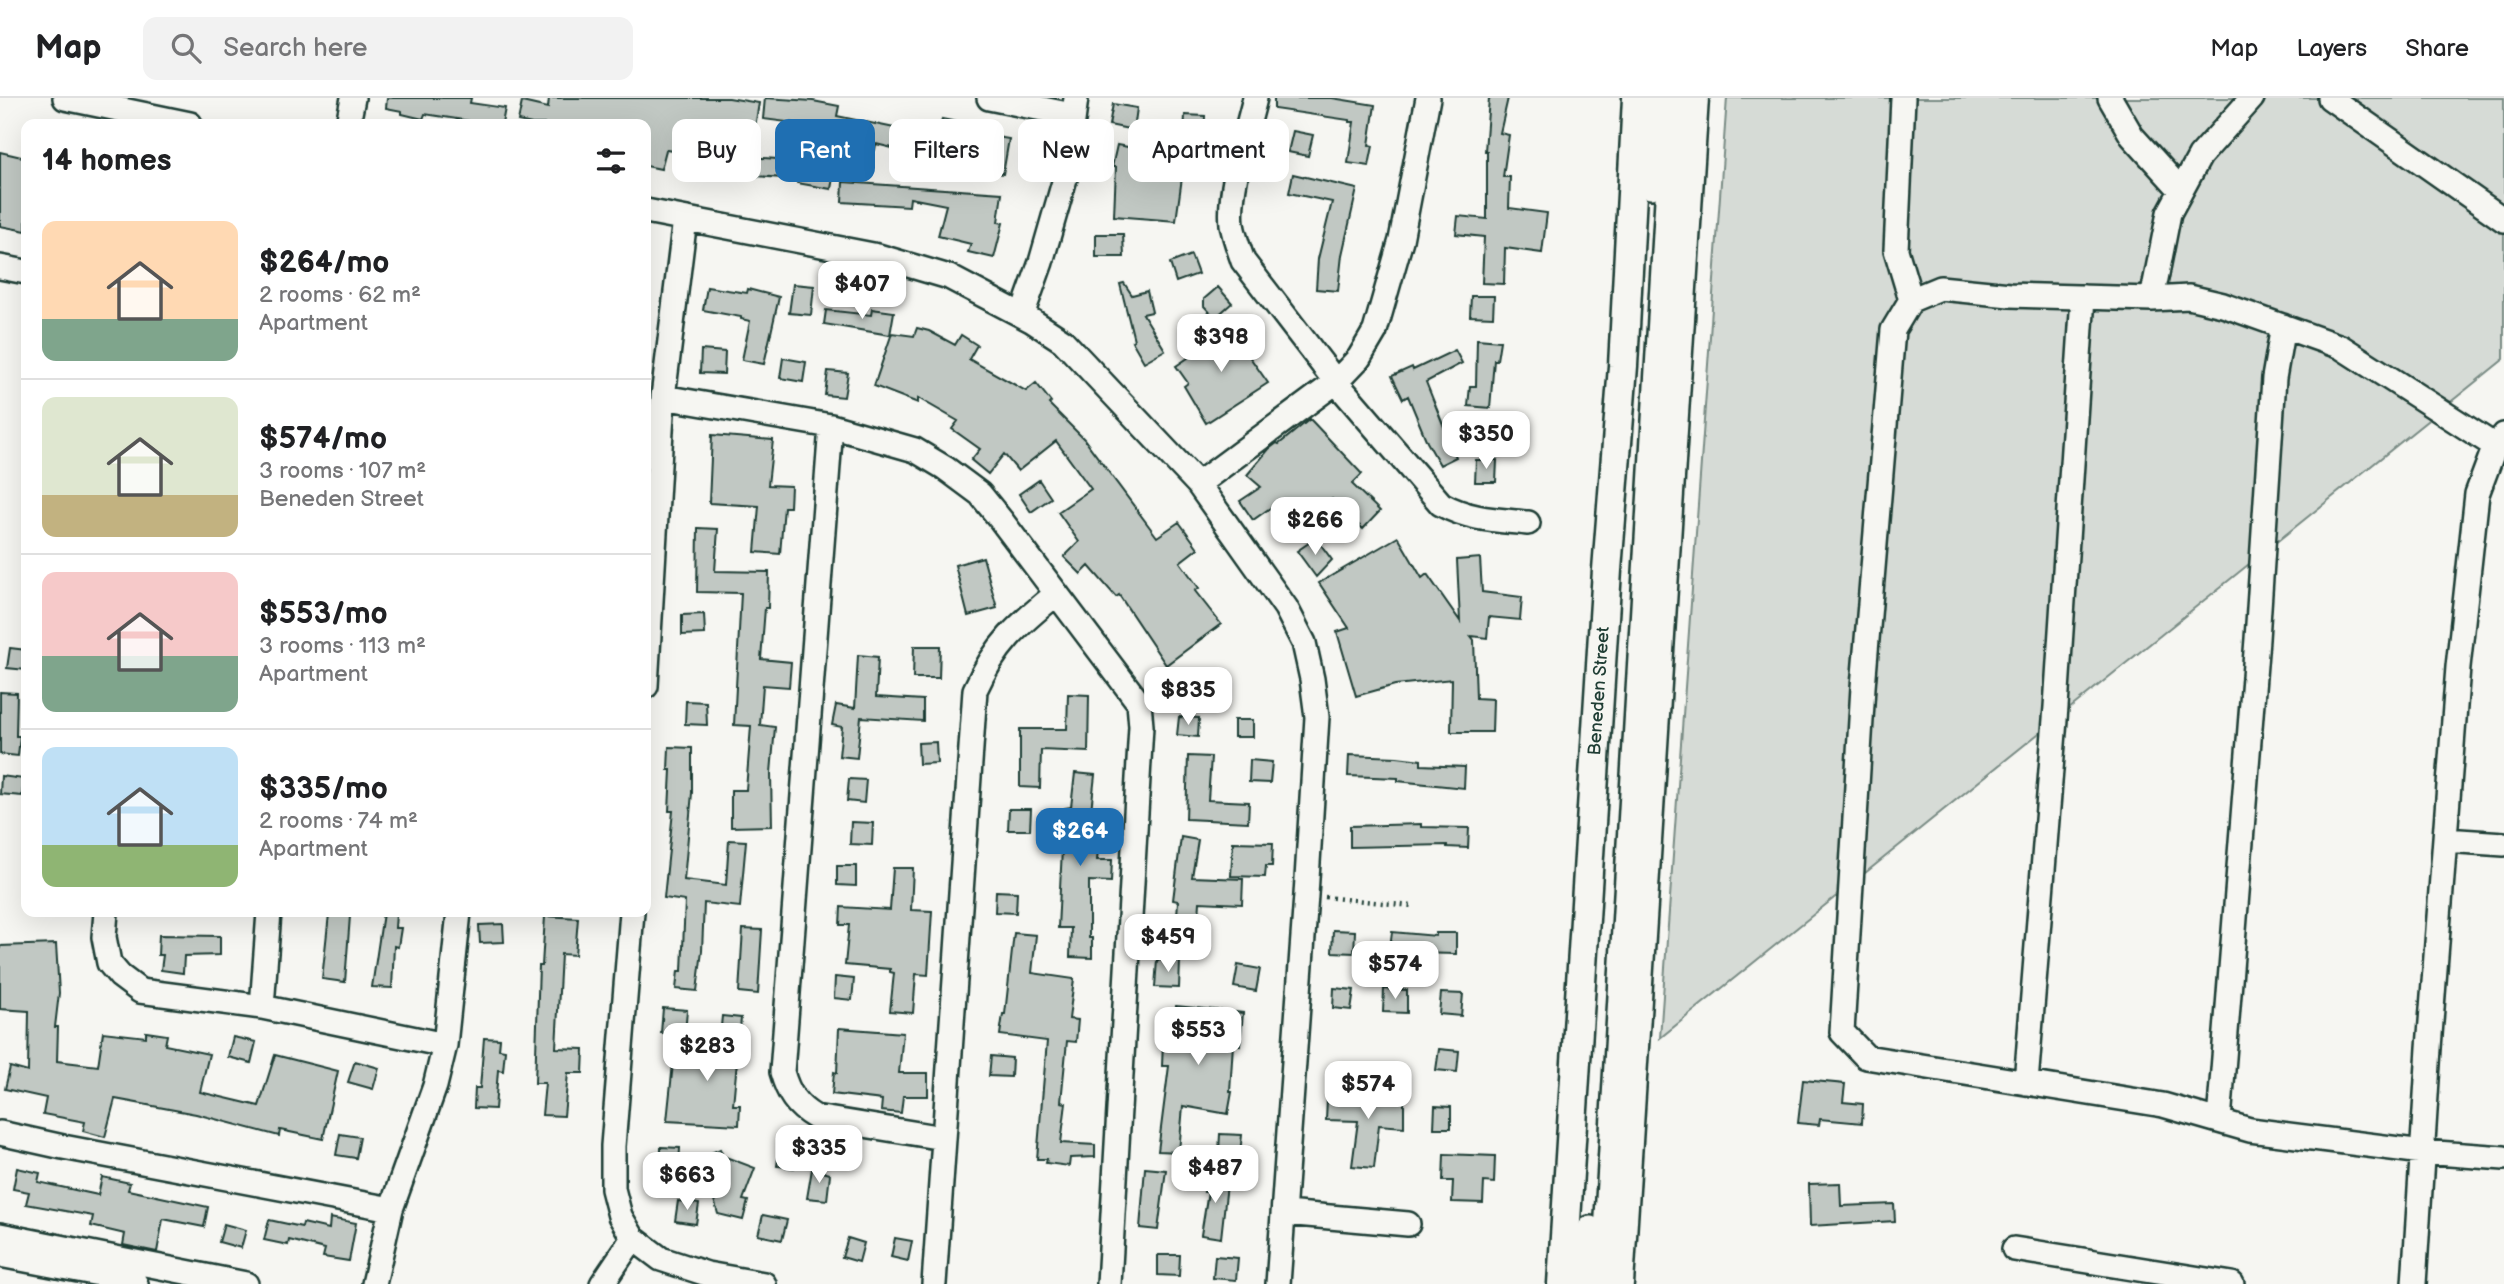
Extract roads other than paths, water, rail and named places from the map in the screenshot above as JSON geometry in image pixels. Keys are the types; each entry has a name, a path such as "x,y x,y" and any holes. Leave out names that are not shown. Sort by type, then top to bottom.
{"main road":[{"name":"Beneden Street","path":"1562,1284 1607,570 1623,366 1637,98"},
{"path":"1619,1284 1694,98"}],"street":[{"path":"65,98 166,119"},
{"path":"349,119 353,98"},
{"path":"989,98 1074,106 1066,175 1041,262 1022,315"},
{"path":"1255,98 1238,170 1232,210 1235,239 1243,261 1336,382 1441,504 1459,514 1481,520 1528,523"},
{"path":"1198,484 1336,382 1360,358 1375,331 1401,240 1428,98"},
{"path":"1587,1284 1656,98"},
{"path":"1602,1284 1673,98"},
{"path":"1903,98 1896,250 1911,300"},
{"path":"2110,98 2132,136 2181,190"},
{"path":"2152,299 2169,212 2200,156 2252,98"},
{"path":"2330,98 2504,220"},
{"path":"651,212 878,256 949,277 1022,315 1063,341 1198,484 1286,608 1304,643 1317,717 1285,1213 1278,1284"},
{"path":"651,601 663,397 685,219"},
{"path":"0,267 21,270"},
{"path":"2414,1284 2423,1152 2445,840 2458,667 2477,494 2500,440 2340,346 2223,305 2189,296 2152,299 2010,295 1940,288 1911,300 1893,330 1863,687 1842,1032 1866,1057 2163,1105 2250,1130 2423,1152 2504,1158"},
{"path":"2026,1083 2056,707 2083,297"},
{"path":"2219,1121 2257,639 2274,378 2283,326"},
{"path":"663,397 831,426 915,450 980,494 1029,554 1139,703 1109,1284"},
{"path":"831,426 782,1072 788,1091 802,1109 815,1117 943,1138"},
{"path":"934,1284 975,690 988,661 1018,625 1056,594"},
{"path":"2445,840 2504,844"},
{"path":"106,917 104,937 109,963 120,976 140,991 262,1007 445,1045"},
{"path":"262,1007 269,917"},
{"path":"374,1284 391,1209 435,1086 445,1045 458,917"},
{"path":"632,917 613,1156 614,1189 620,1216 634,1238 647,1251 661,1259 707,1274 764,1284"},
{"path":"0,1133 391,1209"},
{"path":"1285,1213 1408,1224"},
{"path":"0,1235 246,1284"},
{"path":"602,1284 634,1238"},
{"path":"2014,1249 2232,1284"},
{"path":"0,1255 125,1279 136,1284"}]}
